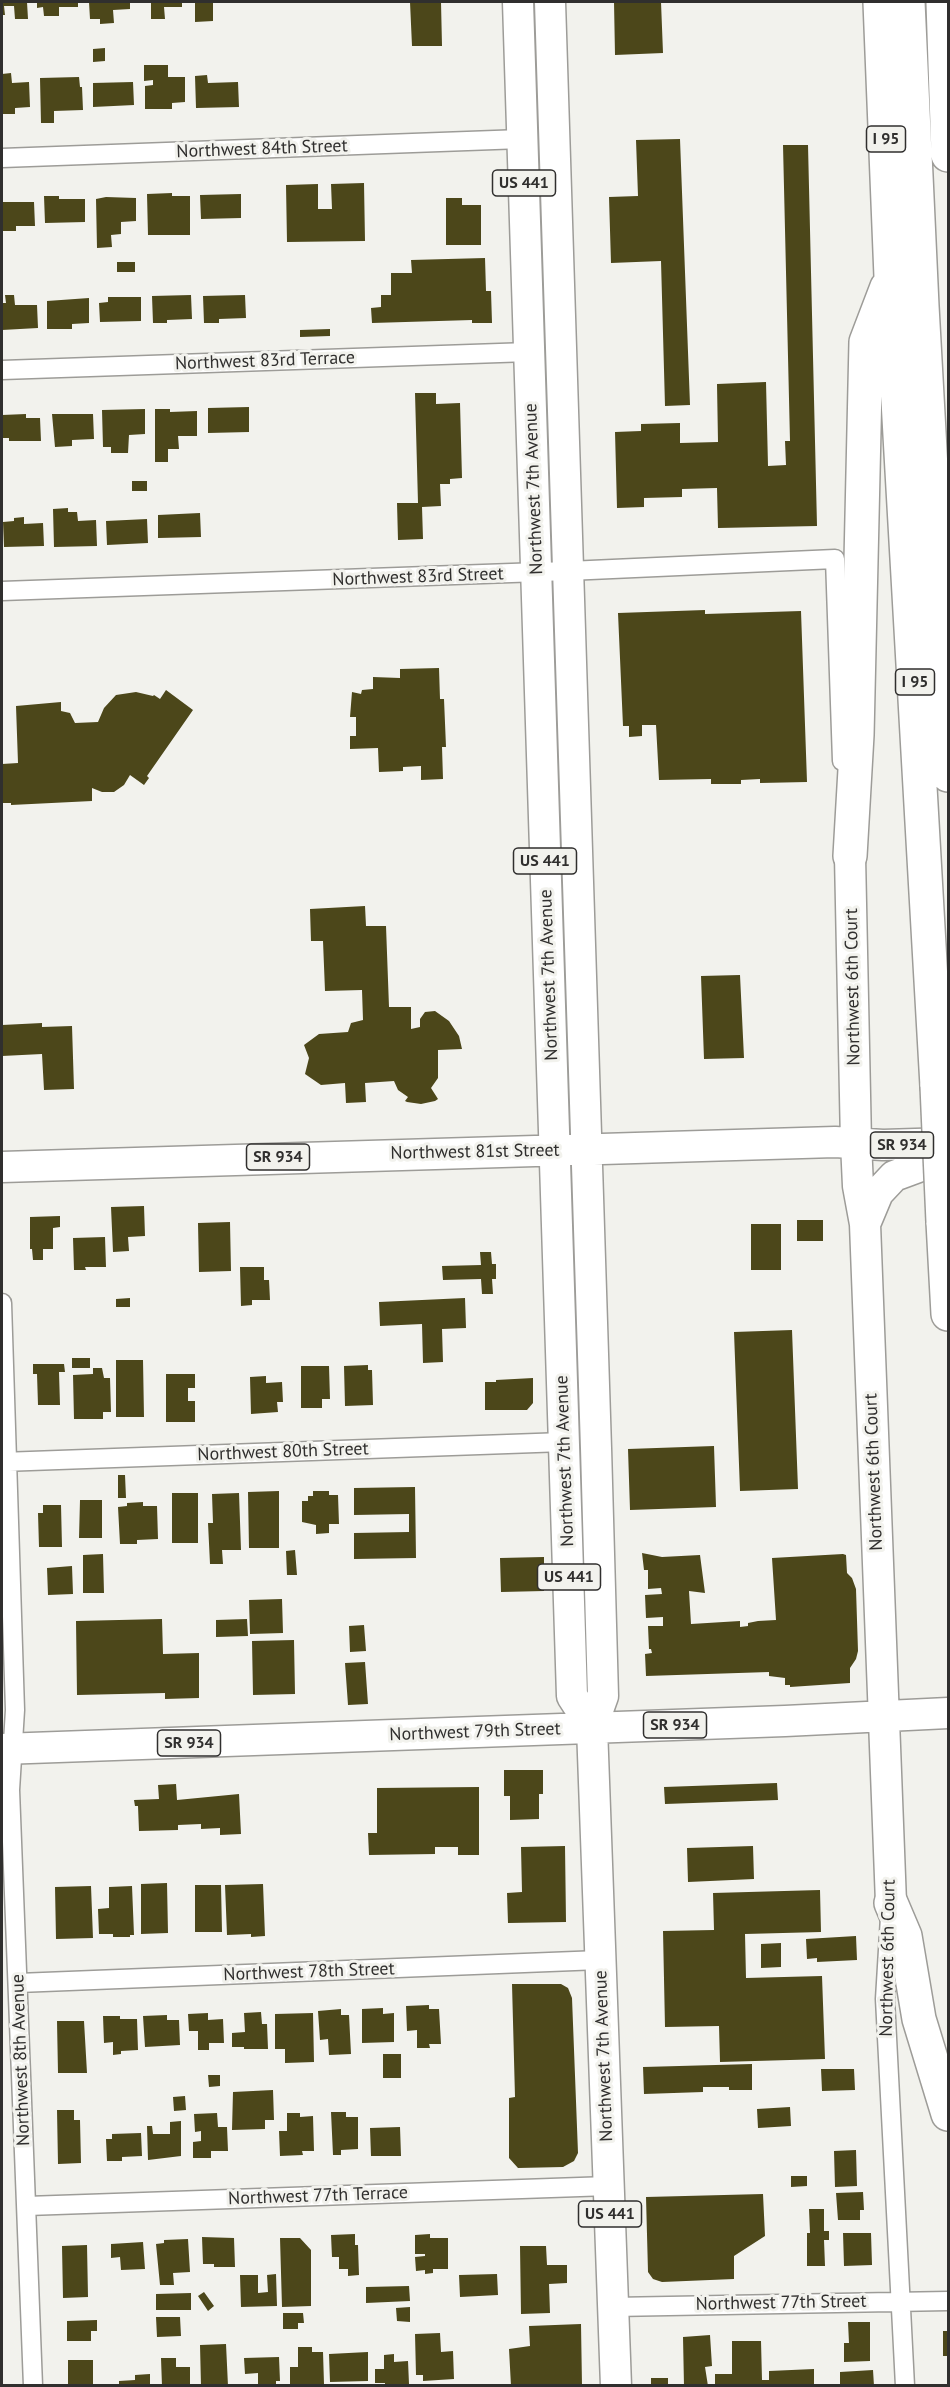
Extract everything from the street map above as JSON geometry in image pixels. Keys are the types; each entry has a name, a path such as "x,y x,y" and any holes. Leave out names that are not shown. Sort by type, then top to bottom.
{"highway":[{"name":"I 95","path":"880,2 891,277 948,1314"},
{"path":"908,2 948,775"},
{"path":"943,2 948,155"},
{"path":"850,856 857,735 866,342 891,277"},
{"path":"891,1903 904,1936 919,2019 948,2114"}],"main road":[{"name":"Northwest 7th Avenue","path":"518,2 572,1696 592,1727"},
{"name":"Northwest 7th Avenue","path":"550,2 603,1696 592,1727 616,2385"},
{"path":"522,139 537,145 546,153 556,170"},
{"name":"Northwest 6th Court","path":"850,856 856,1143 858,1186 865,1224 891,1903"},
{"name":"Northwest 81st Street","path":"2,1167 586,1149 948,1143"},
{"path":"865,1224 878,1193 894,1176 921,1166 948,1164"},
{"name":"Northwest 79th Street","path":"7,1749 948,1713"}],"street":[{"name":"Northwest 84th Street","path":"2,159 522,139"},
{"name":"Northwest 83rd Terrace","path":"2,370 529,352"},
{"name":"Northwest 83rd Street","path":"2,591 835,559"},
{"name":"Northwest 6th Court","path":"835,559 840,734 850,856"},
{"name":"Northwest 8th Avenue","path":"2,1303 4,1462 15,1710 7,1749 33,2385"},
{"name":"Northwest 80th Street","path":"4,1462 564,1442"},
{"name":"Northwest 6th Court","path":"891,1903 885,1999 905,2385"},
{"name":"Northwest 78th Street","path":"18,1983 600,1960"},
{"name":"Northwest 77th Terrace","path":"27,2206 609,2186"},
{"name":"Northwest 77th Street","path":"613,2307 948,2301"}],"building":[{"path":"2,2 27,2 28,19 15,19 14,6 4,6 5,15 2,15"},
{"path":"37,2 78,2 78,7 59,7 59,16 44,16 43,7 37,8"},
{"path":"89,2 130,2 130,9 113,10 114,23 100,24 100,19 90,19"},
{"path":"151,2 182,2 182,7 164,7 165,19 151,19"},
{"path":"195,2 213,2 213,21 195,22"},
{"path":"410,2 441,2 442,46 412,46"},
{"path":"614,2 661,2 663,53 615,55"},
{"path":"105,48 105,61 93,62 93,49"},
{"path":"144,65 168,65 168,77 185,77 185,102 172,103 172,109 145,109 145,86 153,85 153,80 144,81"},
{"path":"11,73 12,83 29,82 30,107 15,108 15,114 2,114 2,74"},
{"path":"207,75 208,83 238,82 239,107 196,108 195,76"},
{"path":"79,77 83,110 54,111 54,123 41,123 40,78"},
{"path":"133,82 134,105 93,107 93,83"},
{"path":"680,139 690,405 665,406 661,261 611,263 609,197 638,196 636,140"},
{"path":"783,145 808,145 817,526 718,528 717,488 682,489 682,497 644,498 644,507 617,508 615,432 641,431 641,424 680,423 680,443 718,442 717,384 766,382 768,466 786,465 785,441 790,441"},
{"path":"364,183 365,241 287,242 286,185 318,184 318,209 332,209 331,184"},
{"path":"172,193 172,196 190,196 190,235 148,235 147,194"},
{"path":"241,194 241,218 201,219 200,195"},
{"path":"44,196 59,196 59,199 85,199 85,222 45,223"},
{"path":"136,198 136,221 121,222 121,234 111,235 112,247 97,248 96,199"},
{"path":"446,198 462,198 462,205 481,205 481,245 446,245"},
{"path":"2,202 34,202 35,226 16,226 16,231 2,231"},
{"path":"485,258 486,291 491,291 492,323 472,323 472,320 372,323 371,308 381,307 381,295 391,295 391,273 412,273 411,260"},
{"path":"117,262 135,262 135,272 117,272"},
{"path":"5,295 14,295 15,305 37,305 38,328 2,330 2,303 6,303"},
{"path":"191,295 192,319 153,323 152,296"},
{"path":"245,295 246,318 219,319 219,323 204,323 203,296"},
{"path":"108,297 141,297 141,321 100,322 99,303 108,302"},
{"path":"89,298 89,323 72,324 72,329 47,329 47,301"},
{"path":"330,329 330,336 300,337 300,330"},
{"path":"415,393 436,393 436,404 460,403 462,478 450,479 450,484 440,484 441,506 422,507 423,539 398,540 397,503 418,503"},
{"path":"249,407 249,432 208,433 208,408"},
{"path":"145,409 145,434 129,435 128,453 111,453 111,447 103,447 102,410"},
{"path":"155,409 170,409 170,412 197,411 197,436 178,436 179,449 168,449 168,462 155,462"},
{"path":"26,414 26,418 40,418 41,441 9,441 9,438 2,438 2,415"},
{"path":"52,414 93,414 94,439 72,440 72,446 55,447"},
{"path":"132,481 147,481 147,491 132,491"},
{"path":"68,508 68,512 77,512 78,521 96,520 97,546 54,547 53,509"},
{"path":"200,513 201,537 158,538 158,515"},
{"path":"24,517 24,524 43,523 44,546 4,547 3,522"},
{"path":"147,519 148,543 107,545 106,521"},
{"path":"705,610 705,614 801,611 807,782 760,783 760,779 741,780 741,784 711,784 711,779 659,780 656,725 642,725 642,736 629,737 629,726 623,726 618,613"},
{"path":"439,668 440,699 444,699 446,747 442,747 443,779 421,780 421,766 403,767 403,771 379,772 378,748 350,749 350,736 356,736 356,717 350,717 352,692 361,694 362,690 373,689 373,677 400,678 400,669"},
{"path":"166,690 193,710 147,776 149,778 144,785 130,775 124,785 114,792 102,792 92,788 92,801 11,805 11,803 2,803 2,764 18,763 16,706 61,702 61,711 70,713 75,723 98,722 104,708 116,695 136,692 154,695 160,699"},
{"path":"365,906 366,926 386,926 389,1007 411,1007 411,1029 420,1027 420,1019 425,1012 435,1011 449,1021 459,1036 462,1049 438,1050 438,1078 431,1088 438,1099 435,1101 421,1104 407,1102 405,1101 408,1097 398,1090 394,1081 365,1083 366,1102 346,1103 345,1083 321,1085 305,1074 309,1058 304,1045 319,1034 348,1032 351,1023 363,1020 362,990 325,991 323,941 311,941 310,909"},
{"path":"740,975 744,1058 704,1059 701,976"},
{"path":"42,1023 42,1027 72,1026 74,1089 44,1090 42,1054 2,1056 2,1025"},
{"path":"144,1206 145,1236 128,1237 129,1251 113,1252 111,1207"},
{"path":"60,1216 60,1227 53,1228 53,1249 43,1249 43,1260 33,1260 32,1249 30,1249 30,1217"},
{"path":"797,1220 823,1220 823,1241 797,1241"},
{"path":"230,1222 231,1271 199,1272 198,1223"},
{"path":"751,1224 781,1224 781,1270 751,1270"},
{"path":"105,1237 106,1267 85,1267 86,1270 74,1270 73,1238"},
{"path":"480,1252 491,1252 492,1264 496,1264 496,1279 492,1279 493,1294 482,1294 481,1279 443,1280 442,1266 481,1265"},
{"path":"240,1267 264,1267 264,1280 269,1280 270,1300 252,1300 252,1305 241,1306"},
{"path":"130,1298 130,1307 116,1307 116,1299"},
{"path":"465,1298 466,1328 442,1329 443,1362 423,1363 422,1324 380,1326 379,1302"},
{"path":"792,1330 798,1489 740,1491 734,1332"},
{"path":"72,1358 90,1358 90,1368 72,1368"},
{"path":"116,1360 143,1360 144,1417 116,1417"},
{"path":"33,1364 64,1364 65,1372 59,1372 60,1405 38,1405 37,1374 33,1374"},
{"path":"368,1365 368,1370 372,1370 373,1405 345,1406 344,1366"},
{"path":"301,1366 329,1366 330,1399 322,1399 322,1408 301,1408"},
{"path":"93,1368 102,1368 104,1378 110,1378 111,1412 103,1412 103,1419 74,1419 73,1375 93,1374"},
{"path":"166,1374 195,1374 195,1388 188,1388 188,1401 195,1401 195,1422 166,1422"},
{"path":"266,1376 266,1383 282,1382 283,1402 277,1402 278,1412 251,1414 250,1377"},
{"path":"533,1378 533,1403 527,1410 485,1410 485,1382"},
{"path":"714,1446 716,1507 630,1510 628,1449"},
{"path":"118,1475 125,1475 126,1498 118,1498"},
{"path":"415,1487 416,1558 354,1559 354,1533 409,1532 409,1514 354,1515 354,1488"},
{"path":"279,1491 279,1548 249,1548 248,1492"},
{"path":"313,1491 329,1491 329,1495 338,1495 339,1524 329,1524 329,1533 316,1534 316,1525 302,1522 302,1501 308,1501 308,1496 313,1496"},
{"path":"172,1493 198,1493 198,1543 172,1543"},
{"path":"239,1493 241,1550 222,1550 223,1564 210,1564 208,1523 213,1523 212,1494"},
{"path":"80,1500 102,1500 102,1538 79,1538"},
{"path":"143,1502 143,1506 157,1506 158,1539 137,1540 137,1544 120,1544 118,1507 127,1506 127,1503"},
{"path":"43,1505 61,1505 62,1547 39,1547 38,1513 43,1513"},
{"path":"295,1550 297,1575 287,1575 286,1551"},
{"path":"642,1553 662,1557 700,1555 705,1593 689,1591 691,1624 740,1621 740,1627 758,1621 776,1620 772,1558 846,1555 847,1573 852,1578 856,1589 858,1651 850,1668 850,1683 790,1687 790,1685 785,1685 785,1678 769,1676 769,1672 646,1676 645,1654 652,1653 649,1649 648,1626 663,1626 663,1617 646,1618 645,1595 662,1594 661,1588 648,1589 648,1570 644,1570"},
{"path":"103,1554 104,1593 83,1593 83,1555"},
{"path":"544,1557 544,1591 501,1592 500,1558"},
{"path":"72,1566 73,1594 48,1595 47,1568"},
{"path":"282,1599 283,1633 250,1634 249,1600"},
{"path":"162,1619 163,1654 199,1653 199,1698 165,1699 165,1693 77,1695 76,1621"},
{"path":"247,1619 248,1636 216,1637 216,1620"},
{"path":"364,1625 366,1651 350,1652 349,1626"},
{"path":"294,1640 295,1694 253,1695 252,1641"},
{"path":"365,1662 368,1704 348,1705 345,1663"},
{"path":"504,1770 543,1770 543,1794 539,1794 539,1819 510,1820 510,1796 504,1796"},
{"path":"777,1783 778,1800 665,1804 664,1787"},
{"path":"176,1784 177,1800 239,1794 241,1834 220,1835 220,1828 201,1829 201,1824 178,1825 178,1830 139,1831 138,1806 135,1806 134,1800 159,1799 158,1785"},
{"path":"479,1787 479,1855 458,1855 458,1847 435,1847 435,1854 369,1855 368,1833 377,1833 377,1788"},
{"path":"565,1846 566,1922 508,1923 507,1893 522,1892 521,1847"},
{"path":"753,1846 754,1879 688,1882 687,1848"},
{"path":"167,1883 168,1933 141,1934 141,1884"},
{"path":"263,1884 265,1936 227,1935 225,1885"},
{"path":"195,1885 221,1885 222,1932 195,1932"},
{"path":"91,1886 93,1938 56,1939 55,1887"},
{"path":"132,1886 134,1935 113,1937 113,1934 99,1934 98,1909 109,1908 109,1887"},
{"path":"820,1890 821,1932 745,1934 746,1978 822,1976 825,2059 720,2062 719,2026 665,2027 663,1931 714,1930 713,1893"},
{"path":"856,1936 857,1960 817,1962 817,1958 807,1959 806,1939"},
{"path":"781,1943 781,1967 761,1968 761,1944"},
{"path":"512,1984 561,1984 568,1988 572,1998 578,2153 574,2161 563,2167 518,2168 509,2158 509,2098 515,2097"},
{"path":"429,2005 429,2009 439,2009 441,2044 429,2044 430,2048 417,2048 417,2030 407,2031 406,2006"},
{"path":"383,2008 383,2014 394,2013 394,2042 362,2043 362,2009"},
{"path":"341,2009 341,2015 349,2015 351,2054 329,2055 328,2039 320,2040 318,2011"},
{"path":"261,2012 262,2024 267,2024 268,2049 232,2047 232,2033 245,2032 244,2013"},
{"path":"208,2013 208,2020 223,2019 224,2043 209,2043 209,2050 198,2050 198,2031 189,2031 188,2014"},
{"path":"313,2013 314,2062 285,2063 285,2049 275,2049 275,2014"},
{"path":"167,2015 167,2020 179,2020 180,2045 145,2047 143,2016"},
{"path":"103,2016 137,2019 138,2050 121,2051 121,2054 113,2055 113,2042 104,2043"},
{"path":"57,2021 84,2021 87,2073 58,2073"},
{"path":"383,2054 401,2054 401,2078 383,2078"},
{"path":"752,2064 752,2090 703,2087 703,2092 644,2094 643,2067"},
{"path":"821,2069 854,2069 855,2090 822,2091"},
{"path":"208,2075 220,2075 220,2086 209,2087"},
{"path":"273,2090 274,2120 265,2120 265,2129 232,2130 233,2092"},
{"path":"185,2096 186,2110 174,2111 173,2097"},
{"path":"790,2107 791,2126 758,2128 757,2109"},
{"path":"57,2110 74,2110 74,2120 80,2120 81,2163 58,2164"},
{"path":"331,2112 346,2112 346,2117 358,2117 358,2149 341,2150 341,2155 333,2155"},
{"path":"217,2113 218,2127 227,2127 228,2151 211,2151 211,2158 193,2158 193,2142 201,2141 201,2131 195,2132 194,2114"},
{"path":"287,2113 300,2113 300,2117 313,2116 314,2151 302,2151 303,2155 280,2156 279,2131 287,2131"},
{"path":"181,2121 181,2156 148,2160 147,2126 152,2126 153,2134 170,2134 170,2122"},
{"path":"400,2127 401,2156 371,2156 370,2128"},
{"path":"141,2133 142,2156 122,2157 122,2161 107,2161 106,2139 112,2139 112,2134"},
{"path":"856,2150 857,2186 835,2187 834,2151"},
{"path":"791,2176 807,2176 807,2186 791,2187"},
{"path":"863,2192 864,2210 860,2210 860,2220 838,2220 836,2193"},
{"path":"763,2194 765,2236 734,2256 734,2279 662,2282 653,2279 648,2272 646,2197"},
{"path":"809,2209 824,2209 824,2231 829,2231 829,2240 824,2240 825,2266 807,2266 807,2233 810,2233"},
{"path":"843,2233 871,2233 872,2265 844,2266"},
{"path":"355,2234 355,2245 358,2245 359,2275 348,2276 348,2269 339,2269 339,2257 332,2257 331,2235"},
{"path":"430,2234 430,2238 448,2238 448,2269 433,2269 433,2273 425,2274 425,2270 416,2271 415,2257 425,2256 425,2254 415,2254 415,2235"},
{"path":"202,2237 234,2238 235,2267 214,2267 214,2264 203,2264"},
{"path":"280,2238 300,2238 311,2250 311,2306 282,2307"},
{"path":"188,2239 190,2272 173,2273 174,2285 160,2285 156,2244 164,2243 164,2240"},
{"path":"143,2242 145,2269 121,2270 120,2257 111,2258 111,2244"},
{"path":"87,2245 88,2297 63,2298 62,2246"},
{"path":"520,2246 546,2246 547,2265 567,2265 567,2283 549,2284 550,2313 521,2314"},
{"path":"276,2274 277,2306 241,2307 240,2275 258,2275 258,2293 268,2292 267,2275"},
{"path":"497,2274 498,2295 460,2297 459,2275"},
{"path":"409,2286 410,2301 366,2303 366,2287"},
{"path":"204,2292 214,2306 208,2311 198,2296"},
{"path":"191,2293 191,2310 156,2310 156,2294"},
{"path":"410,2307 410,2322 397,2321 396,2308"},
{"path":"283,2313 303,2313 304,2323 298,2323 298,2329 283,2329"},
{"path":"156,2317 180,2317 181,2336 157,2337"},
{"path":"97,2320 97,2331 91,2331 91,2341 67,2341 67,2321"},
{"path":"848,2322 870,2322 870,2361 844,2362 844,2343 849,2343"},
{"path":"581,2324 582,2386 511,2386 509,2349 530,2346 529,2326"},
{"path":"943,2331 948,2331 948,2356 943,2356"},
{"path":"440,2333 441,2352 453,2351 454,2379 423,2381 423,2375 416,2375 415,2334"},
{"path":"710,2335 712,2366 705,2367 708,2386 684,2386 683,2337"},
{"path":"732,2341 761,2341 762,2380 769,2380 769,2371 814,2369 814,2386 715,2386 715,2374 732,2374"},
{"path":"226,2344 228,2386 201,2386 200,2345"},
{"path":"298,2347 312,2347 312,2352 323,2352 324,2384 290,2386 290,2367 298,2367"},
{"path":"368,2352 368,2381 330,2382 329,2354"},
{"path":"394,2354 394,2362 408,2361 409,2384 385,2386 385,2383 375,2383 375,2369 384,2369 384,2355"},
{"path":"279,2357 280,2381 276,2381 276,2386 258,2386 258,2373 245,2374 244,2358"},
{"path":"161,2358 176,2358 176,2367 190,2367 190,2386 162,2386"},
{"path":"68,2360 93,2360 93,2386 68,2386"},
{"path":"873,2370 874,2386 840,2386 840,2372"},
{"path":"150,2374 150,2386 119,2386 119,2381 135,2380 135,2375"},
{"path":"651,2378 668,2378 668,2386 651,2386"}]}
